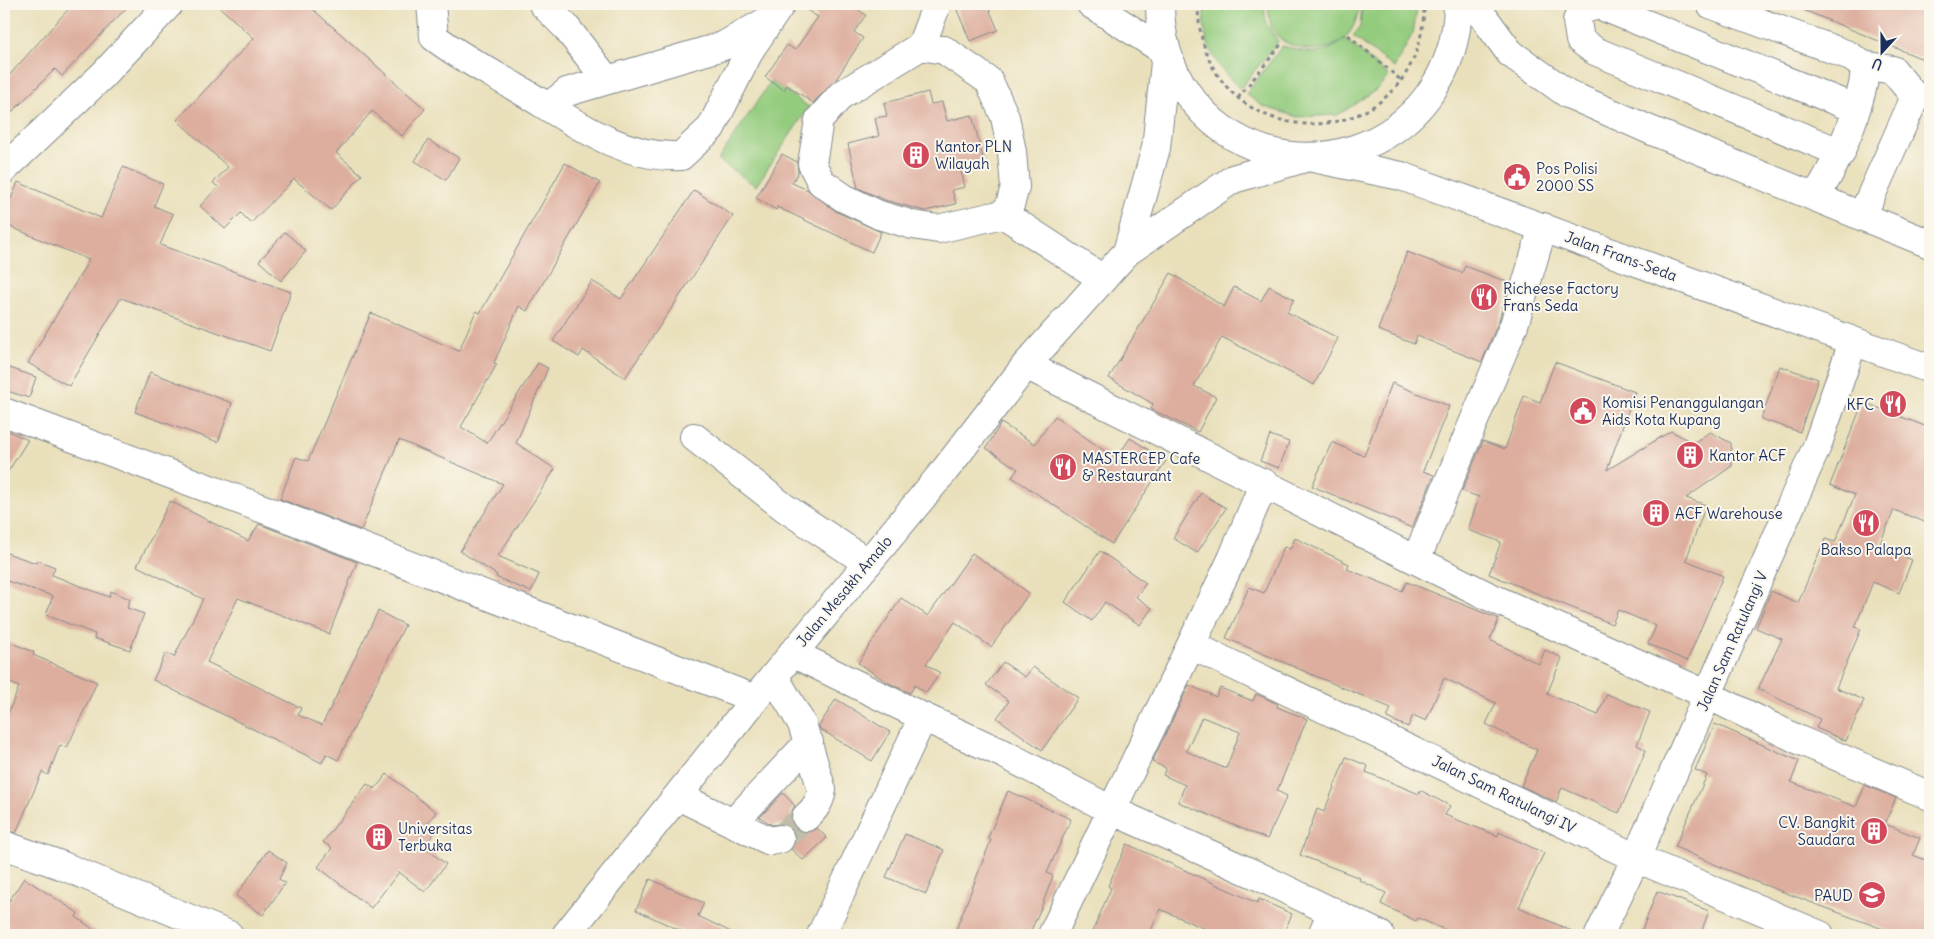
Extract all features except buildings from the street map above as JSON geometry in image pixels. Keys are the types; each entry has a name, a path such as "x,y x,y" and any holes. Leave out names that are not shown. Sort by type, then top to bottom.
{"street":[{"path":"4,170 103,75 169,4"},
{"path":"431,4 434,37 458,56 593,135 661,157 682,156 711,128 752,48 777,10"},
{"path":"543,4 565,26 607,80"},
{"path":"921,46 944,50 989,81 1005,117 1012,152 1014,187 1010,205 1003,214 938,229 913,225 879,215 844,198 821,182 812,164 819,120 841,95 921,46 937,4"},
{"path":"1090,4 1166,52"},
{"path":"1144,4 1179,81 1193,100 1220,127 1248,143 1277,153 1308,157 1340,154 1369,144 1396,129 1420,108 1438,83 1451,55 1458,25 1458,4"},
{"path":"1160,4 1160,22 1166,52"},
{"path":"1474,4 1510,52 1568,94 1650,130 1930,244"},
{"path":"1710,4 1848,55 1863,65 1893,70 1915,97 1862,216"},
{"path":"1841,153 1595,51 1580,40 1577,21 1580,7 1599,5 1856,109"},
{"path":"548,107 567,92 723,46 777,10"},
{"name":"Jalan Mesakh Amalo","path":"1127,252 1156,148 1166,52"},
{"path":"1815,197 1835,168 1841,153 1865,76 1863,65"},
{"name":"Jalan Mesakh Amalo","path":"566,935 754,699 945,470 1026,365 1127,252 1233,179 1308,157"},
{"name":"Jalan Frans-Seda","path":"1308,157 1402,176 1930,369"},
{"path":"1003,214 1103,279"},
{"path":"1416,560 1514,325 1543,227"},
{"name":"Jalan Sam Ratulangi V","path":"1599,935 1636,858 1817,446 1853,342"},
{"path":"1026,365 1488,596 1708,695 1801,741 1930,796"},
{"path":"4,412 274,513 754,699"},
{"path":"694,438 785,508 868,563"},
{"path":"1052,935 1113,812 1150,728 1192,645 1264,484"},
{"name":"Jalan Sam Ratulangi IV","path":"1192,645 1636,858 1820,935"},
{"path":"792,653 1004,754 1113,812 1254,874 1327,923 1380,935"},
{"path":"774,676 802,724 822,790 821,799 814,810 806,817"},
{"path":"821,935 923,717"},
{"path":"733,823 809,742"},
{"path":"678,796 770,841 780,839"},
{"path":"4,845 63,866 228,935"}],"path":[{"path":"1198,4 1198,22 1202,44 1211,64 1223,82 1238,98 1269,117 1305,125 1342,121 1376,106 1402,80 1417,56 1424,28 1424,4"},
{"path":"1348,34 1402,80"},
{"path":"1238,98 1283,42"}],"green space":[{"path":"1205,4 1264,4 1266,23 1278,42 1240,89 1216,61 1211,51 1205,29"},
{"path":"1268,4 1359,4 1357,17 1347,36 1339,43 1318,50 1294,46 1279,38 1272,27"},
{"path":"1362,4 1418,4 1413,33 1394,68 1353,36 1360,27"},
{"path":"1345,39 1389,76 1376,90 1338,115 1297,117 1262,106 1246,94 1282,46 1300,51 1315,52 1329,49"},
{"path":"771,81 809,107 756,186 718,160"}],"tunnel":[{"path":"780,839 806,817"}],"place":[{"name":"Kantor PLN Wilayah","path":"916,155"},
{"name":"Pos Polisi 2000 SS","path":"1517,177"},
{"name":"Richeese Factory Frans Seda","path":"1484,297"},
{"name":"KFC","path":"1893,404"},
{"name":"Komisi Penanggulangan Aids Kota Kupang","path":"1583,411"},
{"name":"Kantor ACF","path":"1690,455"},
{"name":"MASTERCEP Cafe & Restaurant","path":"1063,467"},
{"name":"ACF Warehouse","path":"1656,513"},
{"name":"Bakso Palapa","path":"1866,523"},
{"name":"CV. Bangkit Saudara","path":"1874,831"},
{"name":"Universitas Terbuka","path":"379,837"},
{"name":"PAUD","path":"1872,895"}]}
